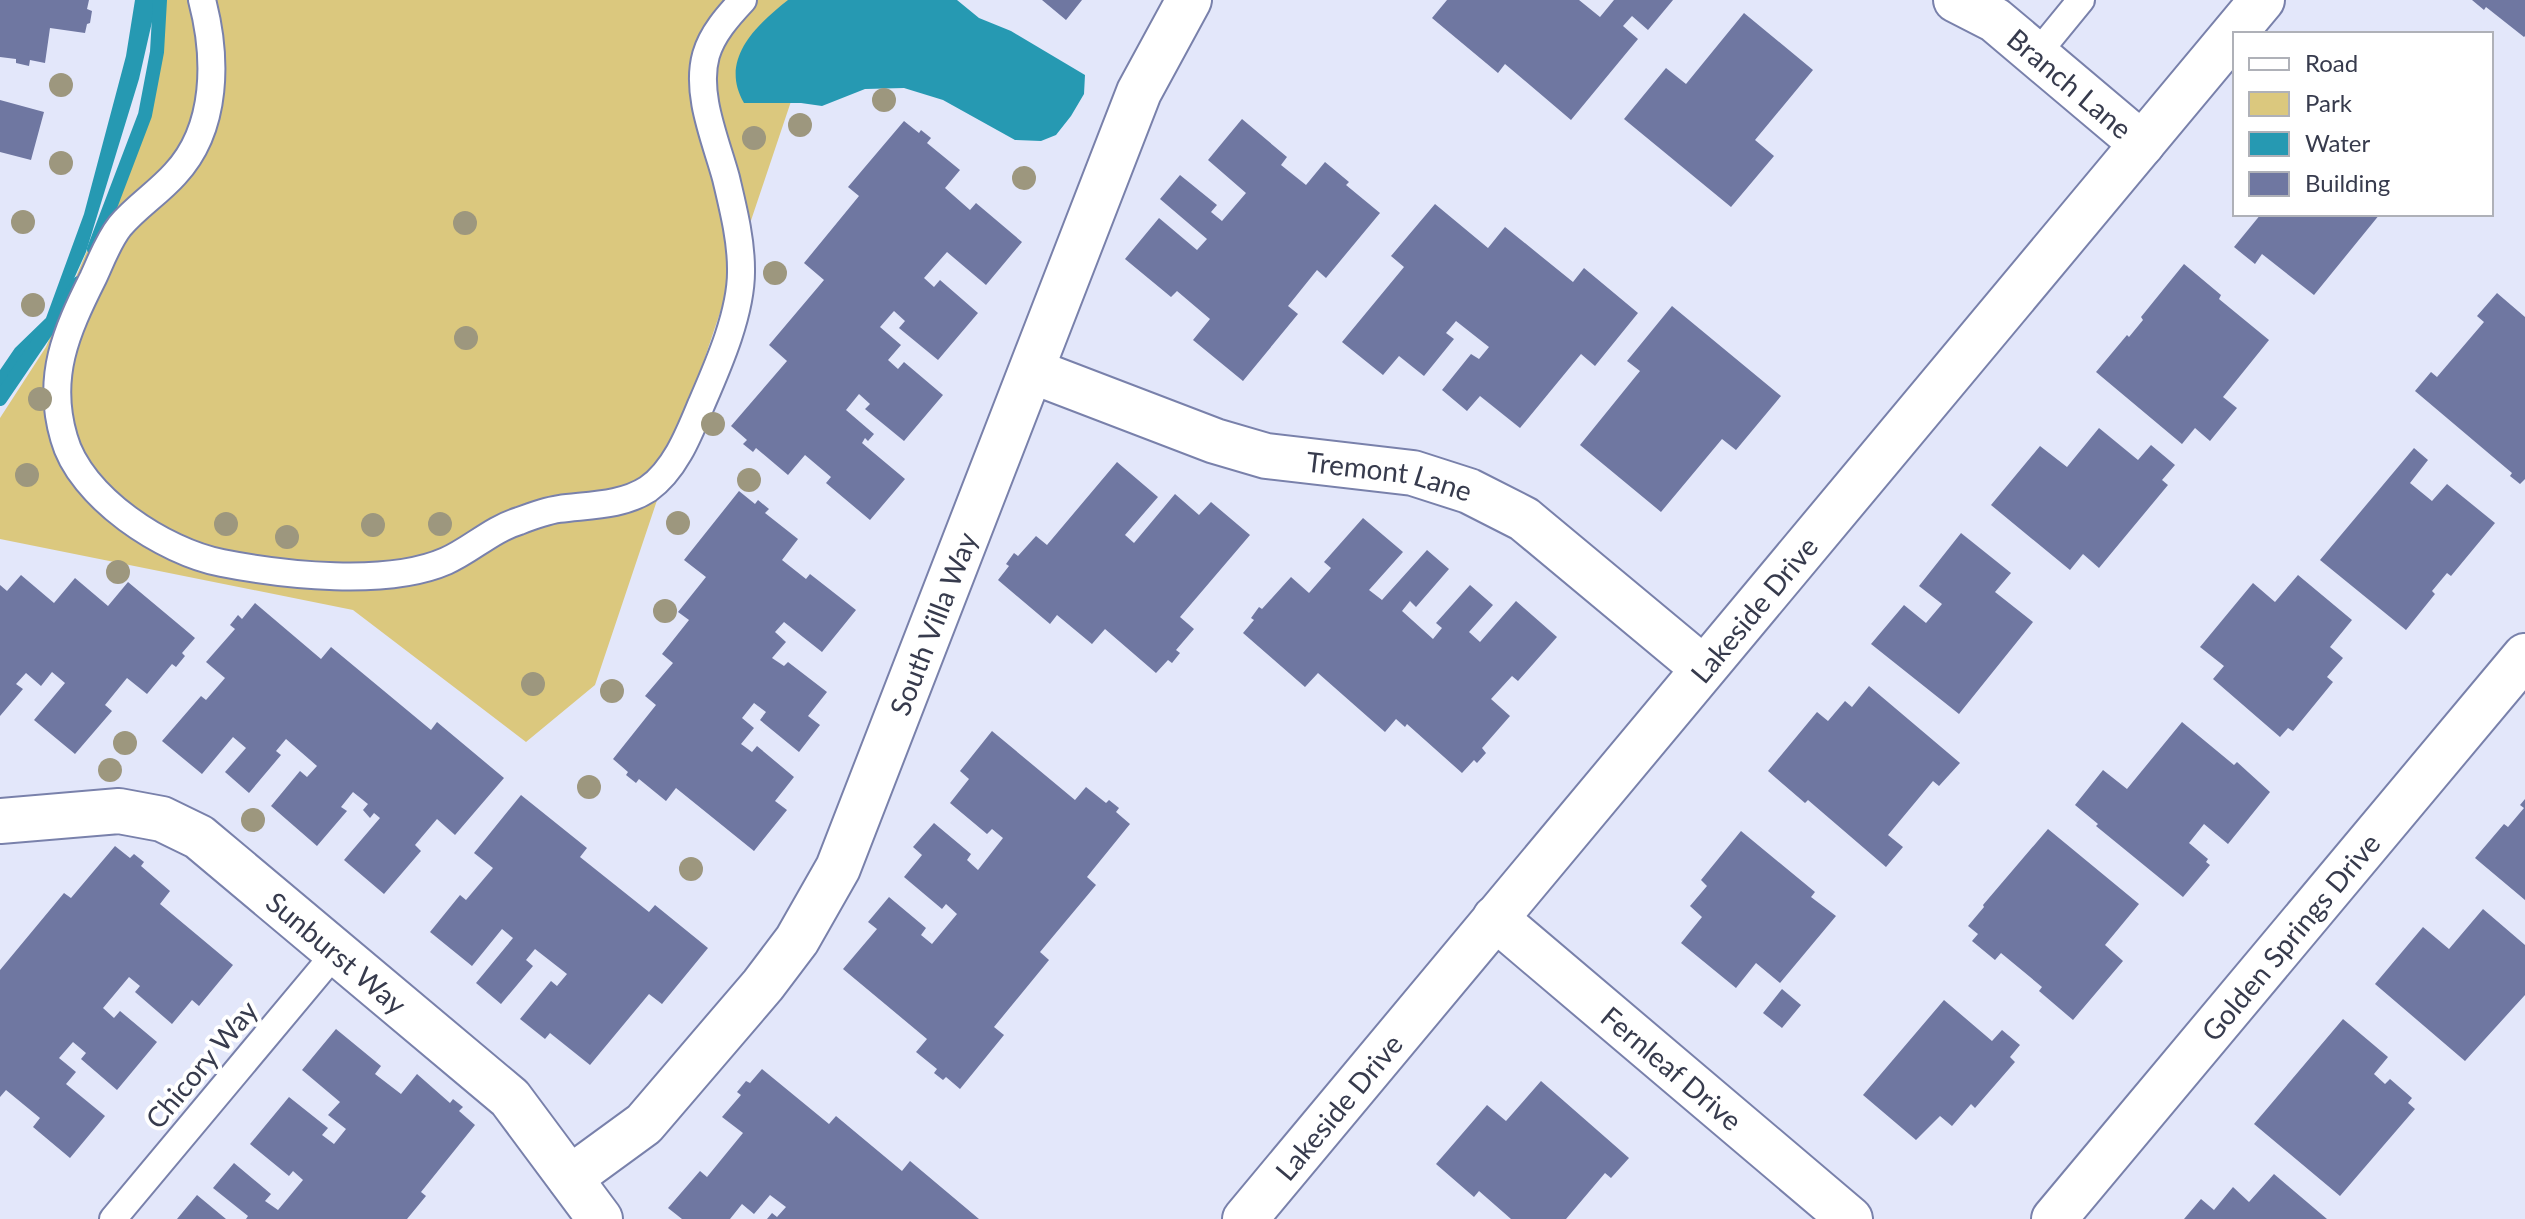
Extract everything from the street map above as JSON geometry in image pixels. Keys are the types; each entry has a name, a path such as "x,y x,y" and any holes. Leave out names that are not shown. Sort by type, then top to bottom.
{"street":[{"name":"South Villa Way","path":"570,1178 644,1124 763,985 797,940 838,868 1139,92 1189,0"},
{"name":"Branch Lane","path":"1956,0 1995,20 2142,144"},
{"name":"Lakeside Drive","path":"2235,32 2262,0"},
{"name":"Lakeside Drive","path":"1245,1219 2233,35"},
{"name":"Tremont Lane","path":"1032,371 1215,441 1266,456 1413,473 1469,491 1524,519 1703,668"},
{"name":"Golden Springs Drive","path":"2054,1219 2525,656"},
{"name":"Sunburst Way","path":"4,821 119,811 162,819 199,837 510,1098 600,1219"},
{"name":"Fernleaf Drive","path":"1495,918 1850,1219"}],"lane":[{"path":"202,0 211,36 212,76 205,118 192,153 176,173 118,228 65,336 57,387 62,434 70,457 89,486 109,505 162,539 216,562 288,574 368,576 396,574 444,562 512,523 554,510 625,500 650,488 677,457 714,375 736,311 742,274 733,210 703,76 706,55 713,38 724,20 743,0"},
{"path":"2036,55 2081,0"},
{"name":"Chicory Way","path":"113,1219 337,951"}],"green space":[{"path":"160,0 825,0 595,685 526,742 353,610 0,539 0,418 46,347 149,106"}],"water":[{"path":"135,0 157,0 139,79 86,252 54,323 25,355 0,391 0,370 15,348 46,318 84,214 126,56"},
{"path":"788,0 957,0 979,18 1011,31 1085,75 1084,94 1056,135 1041,141 1015,140 943,100 904,88 865,89 822,106 744,103 737,87 738,58 753,33"}],"building":[{"path":"0,0 89,0 87,9 92,11 90,23 85,33 50,28 45,63 30,60 29,66 16,63 16,59 0,57"},
{"path":"1042,0 1082,0 1066,20"},
{"path":"1447,0 1579,0 1600,17 1614,0 1673,0 1648,30 1632,16 1623,26 1638,39 1571,120 1505,64 1498,73 1432,18"},
{"path":"2472,0 2525,0 2525,36 2486,7 2484,10"},
{"path":"1744,13 1813,70 1755,140 1774,156 1731,207 1624,119 1666,68 1686,84"},
{"path":"0,100 44,112 31,160 0,152"},
{"path":"1242,119 1287,157 1281,165 1306,185 1325,162 1349,182 1346,185 1380,213 1326,278 1317,270 1288,306 1298,314 1243,381 1193,340 1210,319 1177,291 1171,297 1125,259 1159,218 1197,250 1207,239 1160,199 1180,175 1217,205 1211,212 1222,221 1246,193 1208,160"},
{"path":"904,121 931,138 927,143 960,170 945,188 970,210 976,203 1022,242 986,285 947,252 924,278 934,287 940,280 978,313 938,360 899,328 905,321 894,311 880,327 901,345 888,360 898,369 904,362 943,395 904,441 865,409 870,404 859,394 846,410 874,434 862,443 905,479 870,520 826,483 831,477 805,455 788,475 756,448 753,452 743,444 747,440 731,426 787,361 769,345 824,280 804,263 859,196 848,187"},
{"path":"1435,204 1488,248 1505,227 1573,282 1584,268 1638,313 1595,366 1581,354 1520,428 1480,396 1467,411 1442,390 1471,354 1479,359 1489,347 1456,321 1446,333 1454,339 1424,376 1399,356 1383,375 1342,342 1404,267 1391,256"},
{"path":"2259,216 2378,216 2314,295 2262,254 2255,264 2234,247"},
{"path":"2184,264 2221,295 2219,299 2269,340 2223,397 2237,408 2210,441 2195,428 2182,444 2096,372 2143,320 2141,317"},
{"path":"2497,293 2525,317 2525,479 2520,484 2510,476 2512,473 2415,391 2431,372 2437,377 2484,322 2477,316"},
{"path":"1672,306 1781,396 1736,450 1722,439 1661,512 1580,445 1640,371 1627,361"},
{"path":"2099,428 2138,460 2151,445 2175,465 2162,480 2168,485 2099,568 2083,554 2070,570 1991,505 2040,446 2067,467"},
{"path":"2414,448 2428,460 2410,483 2432,501 2447,484 2495,523 2451,576 2447,573 2432,591 2435,594 2406,630 2320,560"},
{"path":"1117,462 1158,497 1125,535 1134,543 1175,494 1199,515 1211,502 1250,535 1180,617 1194,629 1176,650 1180,653 1172,663 1168,660 1156,673 1105,629 1092,644 1057,615 1050,624 998,580 1014,553 1018,556 1036,536 1047,545"},
{"path":"739,491 755,504 758,500 769,509 765,513 798,539 782,560 806,579 810,574 856,610 822,652 784,622 775,632 786,642 772,658 784,666 788,662 827,692 808,716 820,725 799,752 760,720 766,712 754,703 742,718 754,728 741,744 752,752 757,746 794,777 775,801 787,810 754,851 676,788 666,801 639,779 636,783 613,759 656,705 645,696 673,663 662,654 689,620 678,612 706,577 684,560"},
{"path":"1363,518 1403,552 1369,590 1382,600 1427,550 1449,569 1416,607 1410,601 1402,611 1433,639 1442,628 1436,623 1470,585 1493,605 1469,632 1480,642 1516,601 1557,637 1518,681 1512,676 1491,699 1510,716 1482,748 1486,753 1462,773 1407,724 1405,727 1396,719 1385,732 1318,673 1305,687 1243,633 1254,620 1251,618 1259,607 1262,609 1291,577 1309,593 1331,568 1324,562"},
{"path":"1961,533 2011,573 1995,592 2033,622 1959,714 1871,644 1904,605 1926,623 1942,604 1919,586"},
{"path":"21,575 54,603 75,578 108,606 128,582 195,638 182,653 185,656 176,667 172,664 147,694 127,678 105,705 112,711 75,754 34,720 65,683 52,672 41,686 26,673 16,684 23,689 0,716 0,585 7,591"},
{"path":"2298,575 2352,620 2330,647 2343,658 2327,677 2333,682 2293,731 2288,728 2280,737 2213,679 2224,666 2200,647 2253,583 2275,602"},
{"path":"255,603 321,659 331,647 431,730 437,722 504,778 455,835 437,819 415,845 421,851 384,894 344,860 380,818 374,813 370,818 363,810 368,804 353,792 341,807 347,811 317,846 271,806 300,771 307,777 317,766 286,739 276,751 281,755 249,793 225,772 246,748 233,737 202,774 162,741 201,696 206,700 225,678 206,662 235,629 230,625 238,615 242,619"},
{"path":"1869,686 1960,763 1939,786 1933,781 1888,835 1903,847 1886,867 1808,800 1805,803 1768,771 1817,712 1828,721 1845,701 1852,707"},
{"path":"2182,722 2234,765 2237,762 2270,792 2228,844 2204,824 2189,843 2208,859 2206,862 2210,865 2183,897 2075,805 2103,770 2127,789"},
{"path":"992,731 1075,800 1086,787 1106,803 1109,800 1119,808 1116,812 1130,824 1087,877 1096,885 1040,952 1049,960 994,1027 1004,1035 960,1089 946,1077 943,1080 934,1073 937,1069 916,1052 927,1039 843,969 877,929 868,922 889,897 926,928 921,935 932,944 957,914 946,904 942,909 904,877 922,855 913,847 934,823 971,854 967,860 978,870 1003,838 992,829 987,834 950,803 969,779 960,771"},
{"path":"521,795 587,848 580,857 649,912 655,905 708,948 662,1004 649,994 590,1065 550,1033 545,1039 520,1019 551,981 557,986 567,974 535,949 526,960 533,966 501,1004 476,983 513,938 502,929 472,966 430,932 460,895 466,900 493,868 474,853"},
{"path":"2525,799 2525,900 2475,858 2504,824 2508,827 2524,808 2520,805"},
{"path":"2048,829 2139,904 2105,945 2123,961 2073,1020 2039,991 2042,987 2001,953 1995,960 1972,941 1978,934 1968,926"},
{"path":"1741,831 1815,892 1811,897 1836,916 1780,983 1756,963 1736,988 1681,943 1702,917 1690,906 1707,886 1701,880"},
{"path":"115,846 130,858 134,854 144,862 141,866 170,891 160,904 233,965 199,1006 192,1000 172,1024 135,992 140,986 129,977 103,1008 114,1018 120,1011 157,1042 117,1090 81,1059 86,1053 73,1042 59,1058 76,1072 66,1084 105,1116 70,1158 33,1127 40,1118 6,1090 0,1097 0,970 64,893 71,898"},
{"path":"2483,909 2525,945 2525,995 2465,1061 2375,984 2423,927 2449,949"},
{"path":"1782,989 1801,1005 1782,1028 1763,1013"},
{"path":"1944,1000 1992,1041 2002,1030 2020,1045 2010,1057 2015,1062 1975,1108 1971,1104 1952,1126 1940,1116 1916,1140 1863,1095"},
{"path":"2343,1019 2388,1057 2374,1074 2385,1084 2390,1079 2412,1098 2408,1103 2415,1109 2340,1196 2254,1124"},
{"path":"336,1029 381,1066 375,1074 401,1094 417,1074 450,1103 453,1099 463,1107 459,1111 475,1125 421,1192 426,1196 407,1219 246,1219 248,1216 213,1188 234,1163 271,1194 265,1201 278,1210 303,1180 293,1171 289,1176 250,1144 289,1097 328,1128 322,1135 334,1144 346,1129 328,1115 340,1102 302,1070"},
{"path":"762,1069 829,1124 836,1116 902,1171 910,1161 979,1219 767,1219 772,1213 777,1217 786,1207 770,1195 754,1214 742,1204 730,1219 682,1219 668,1208 700,1171 707,1177 743,1133 722,1117 741,1095 737,1092 746,1081 750,1083"},
{"path":"1541,1081 1629,1158 1611,1178 1605,1173 1566,1219 1511,1219 1479,1191 1474,1197 1436,1164 1487,1105 1506,1121"},
{"path":"2274,1174 2327,1219 2184,1219 2201,1199 2214,1210 2233,1187 2249,1202"},
{"path":"197,1195 226,1219 177,1219"}],"waterway":[{"path":"94,249 145,115 157,52 160,0"},
{"path":"0,399 79,283"}]}
